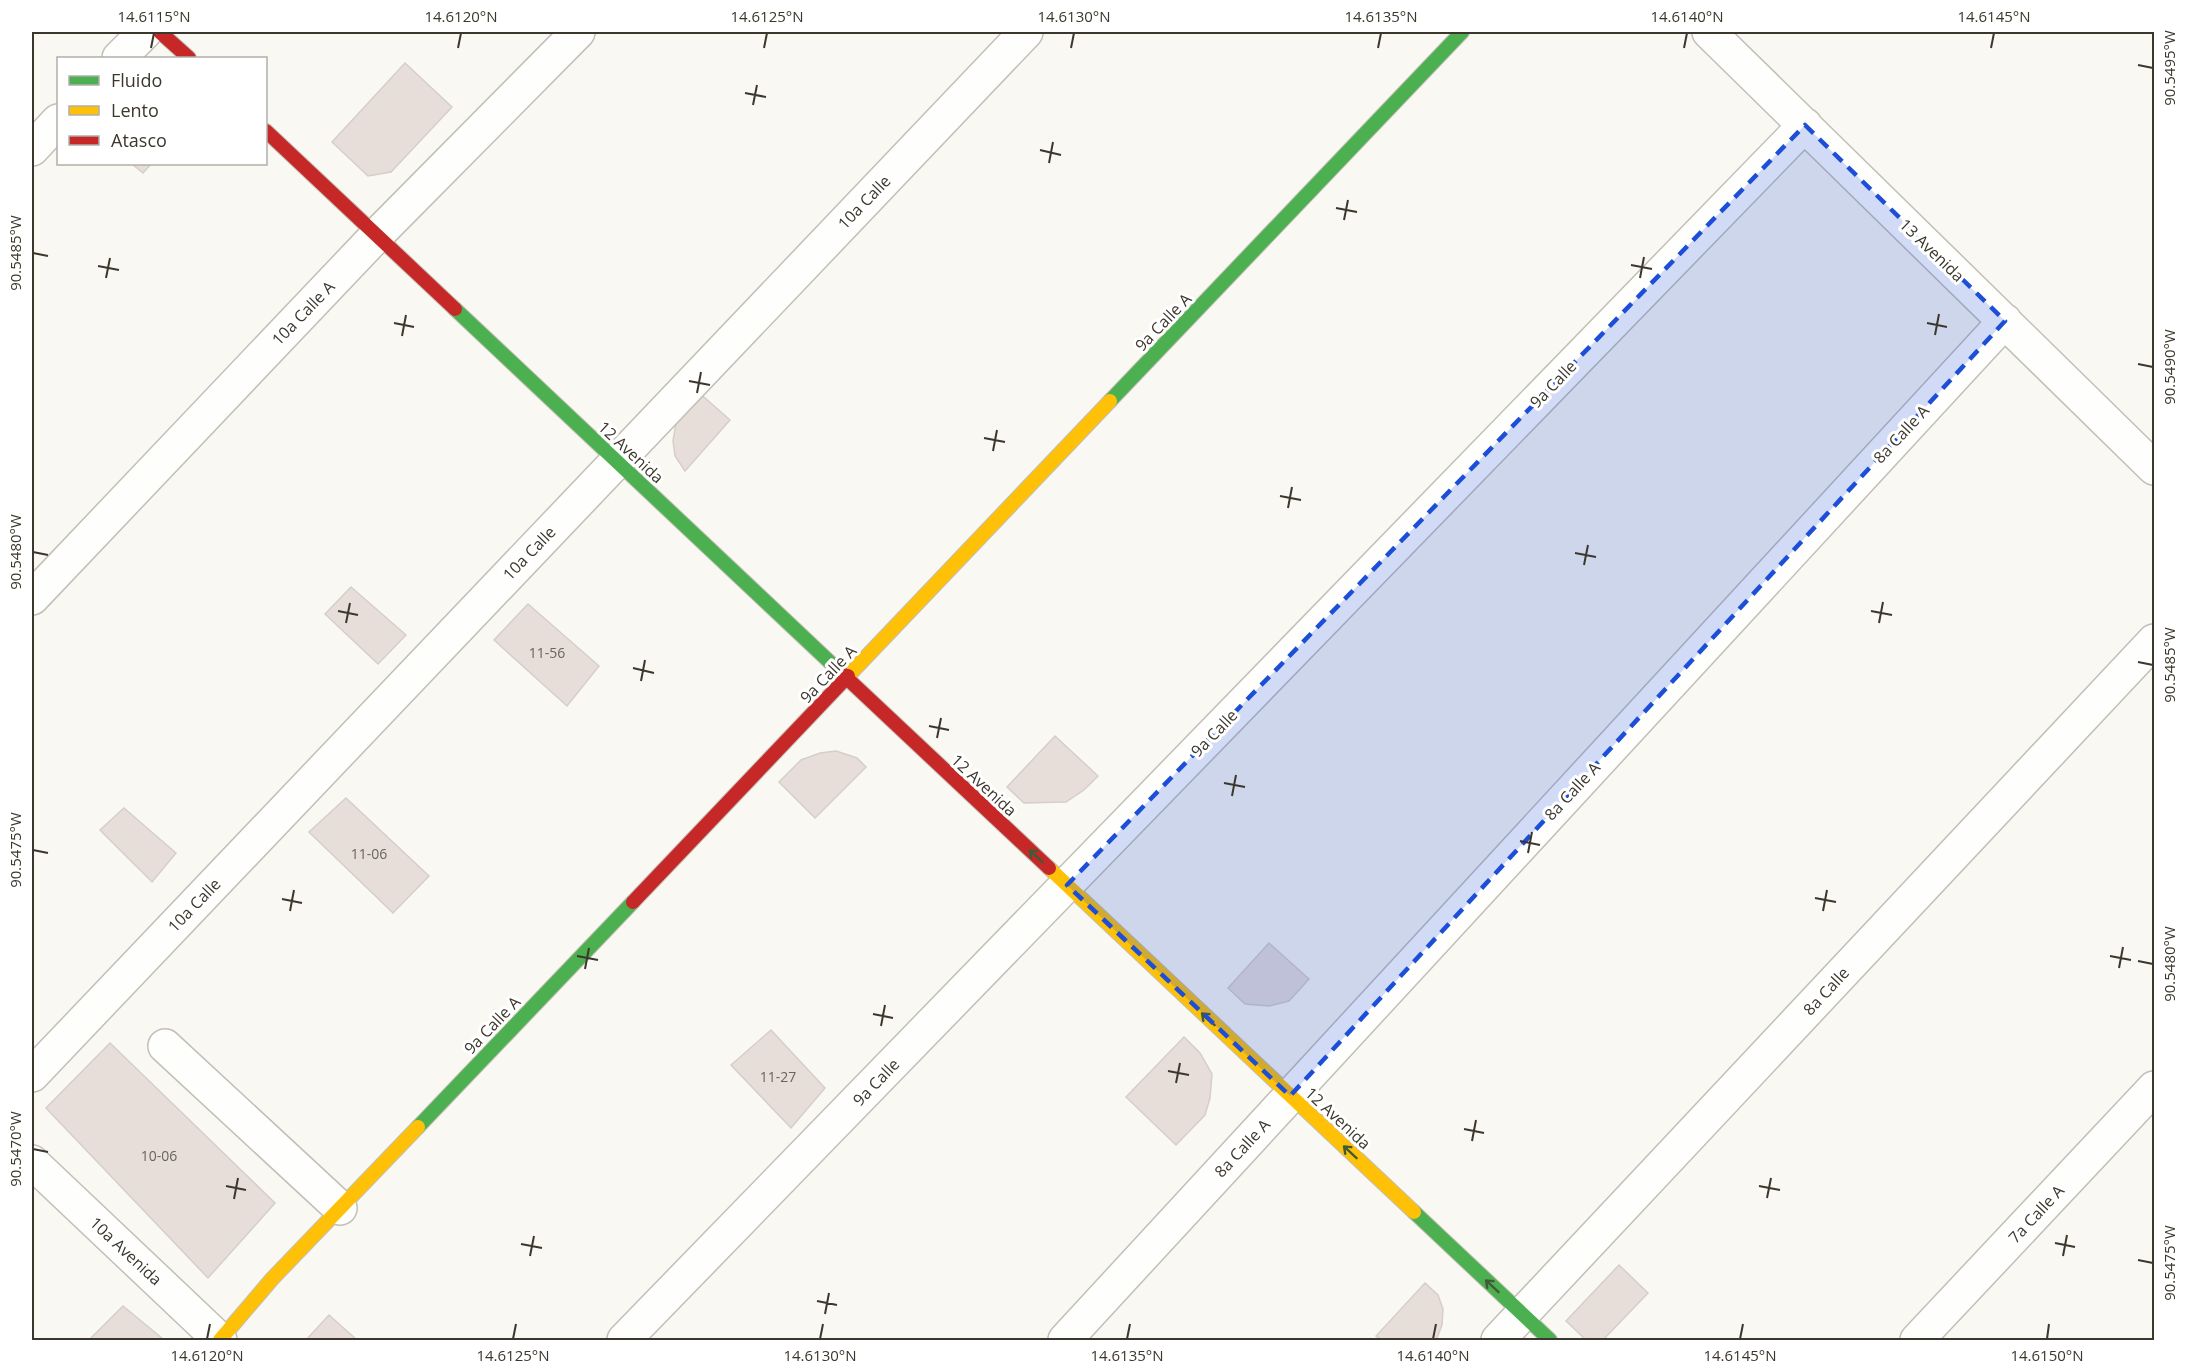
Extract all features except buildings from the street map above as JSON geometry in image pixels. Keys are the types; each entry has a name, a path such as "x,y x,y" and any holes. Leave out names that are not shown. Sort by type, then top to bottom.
{"street":[{"path":"120,57 145,32"},
{"path":"160,32 188,57"},
{"name":"10a Calle A","path":"32,598 377,235 578,32"},
{"name":"10a Calle","path":"32,1075 1026,32"},
{"name":"9a Calle A","path":"220,1340 272,1279 1462,32"},
{"name":"13 Avenida","path":"1709,32 2154,468"},
{"path":"32,149 57,122"},
{"name":"9a Calle","path":"624,1341 1805,125"},
{"name":"12 Avenida","path":"267,132 1550,1341"},
{"name":"8a Calle A","path":"1065,1341 2005,321"},
{"name":"8a Calle","path":"1498,1341 2154,641"},
{"path":"165,1046 340,1208"},
{"name":"7a Calle A","path":"1917,1341 2154,1089"},
{"name":"10a Avenida","path":"32,1162 220,1340"}],"highlighted area":[{"path":"1805,125 2005,321 1290,1096 1067,885"}],"traffic: fast":[{"path":"1110,401 1462,32"},
{"path":"455,309 834,666"},
{"path":"418,1127 633,902"},
{"path":"1414,1212 1550,1340"}],"traffic: slow":[{"path":"848,676 1110,401"},
{"path":"1049,868 1414,1212"},
{"path":"220,1340 272,1279 418,1127"}],"traffic: jam":[{"path":"160,32 188,57"},
{"path":"267,132 455,309"},
{"path":"834,666 1049,868"},
{"path":"633,902 848,676"}]}
